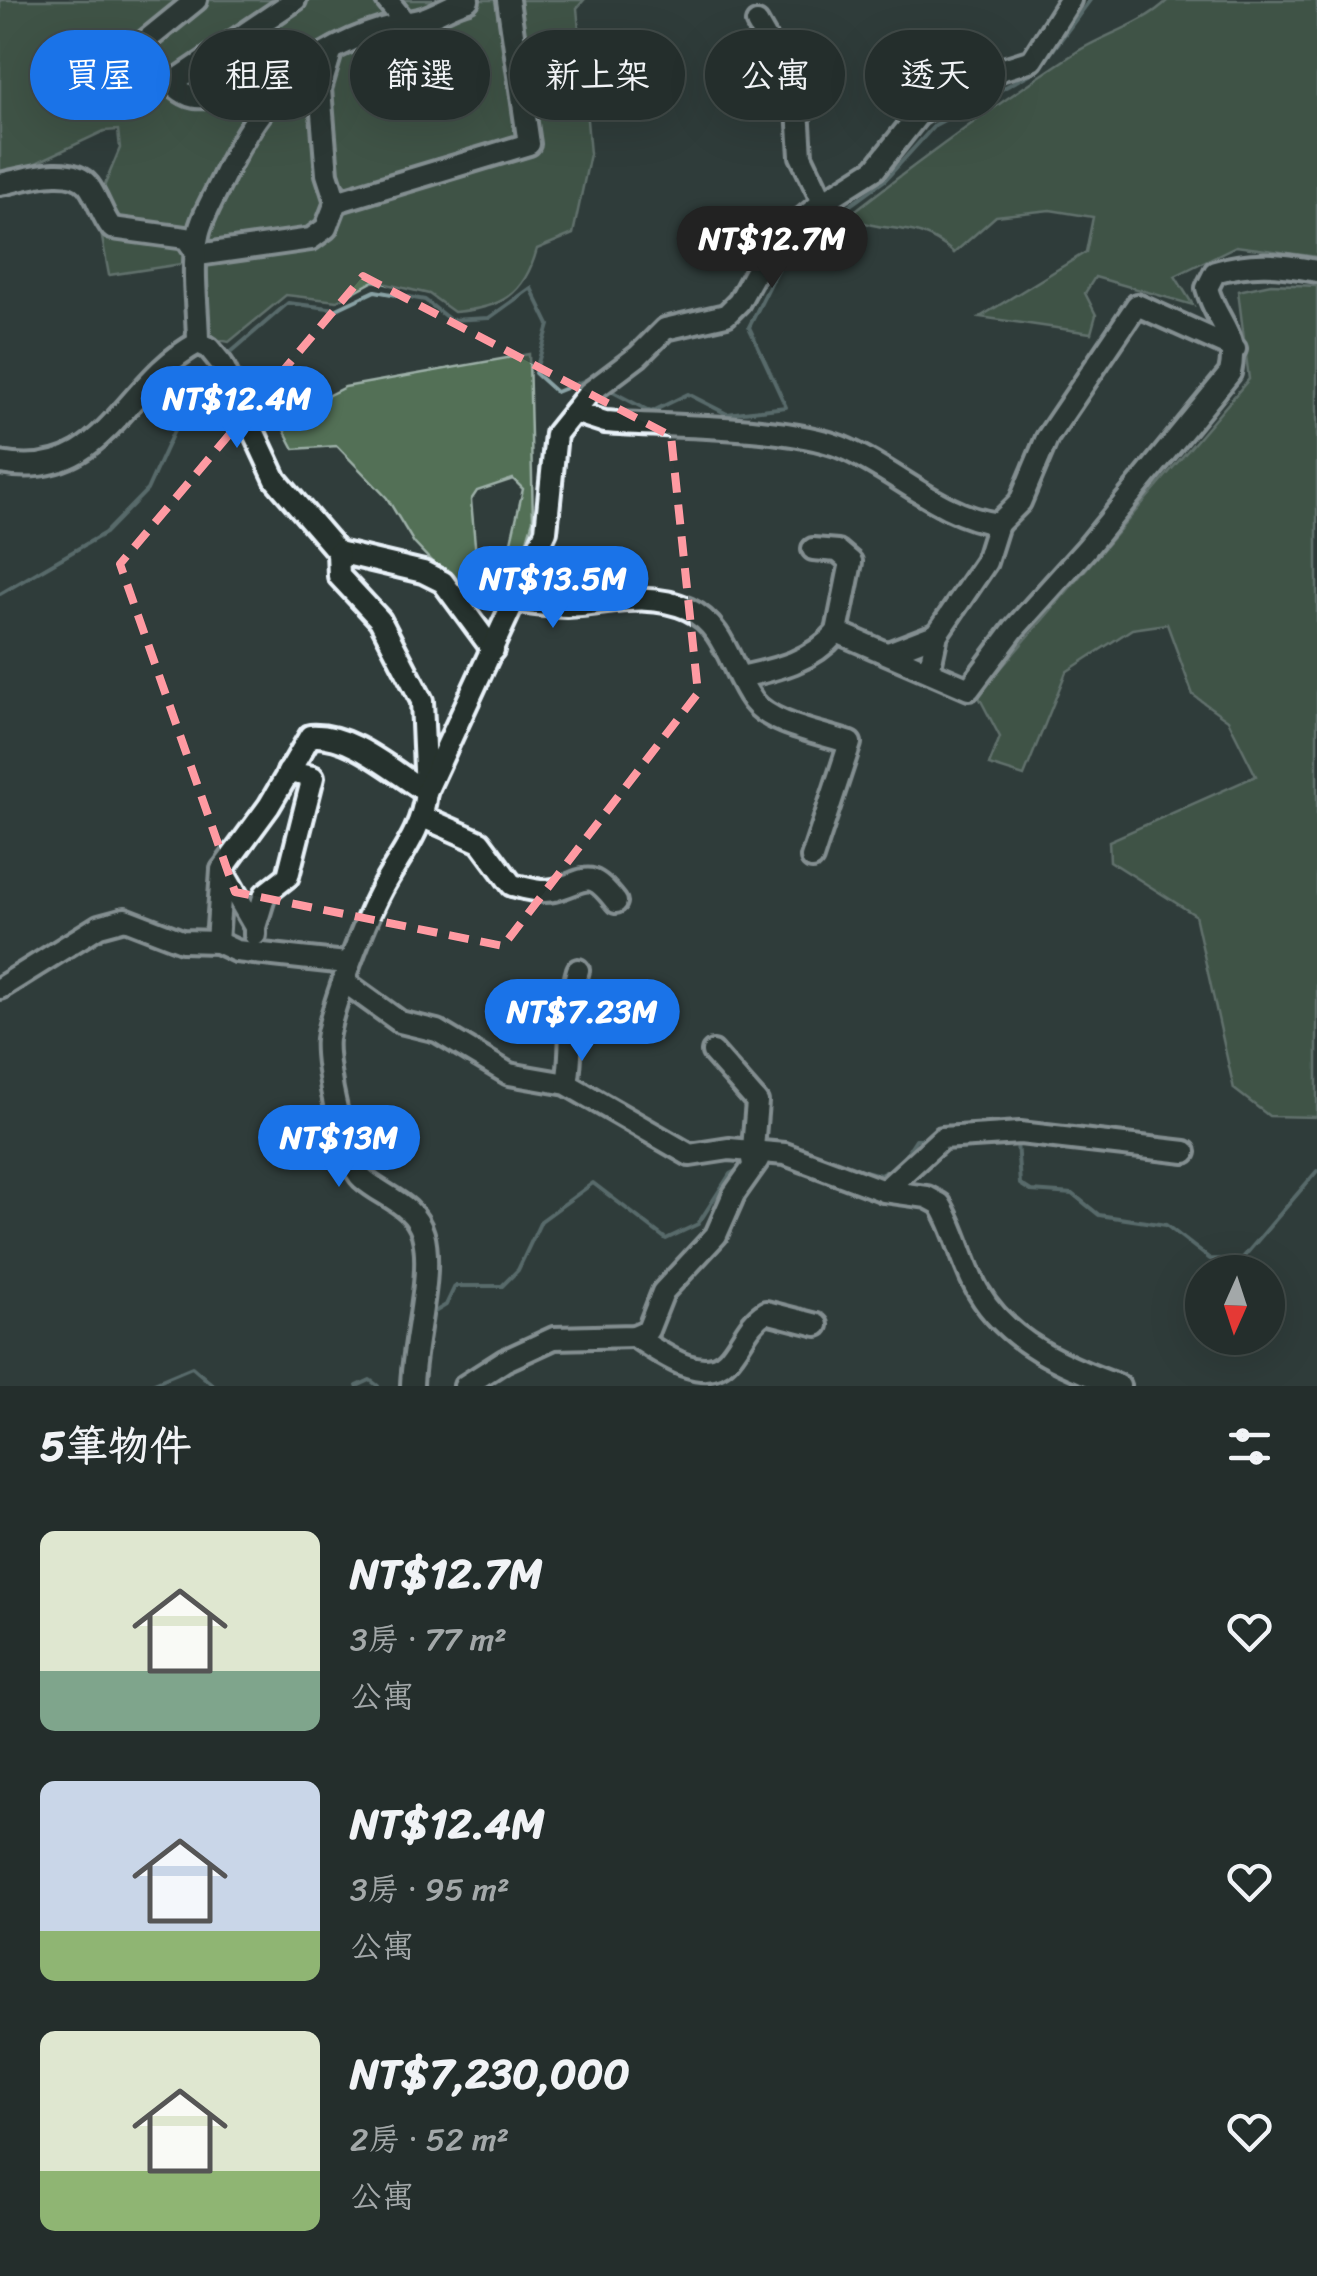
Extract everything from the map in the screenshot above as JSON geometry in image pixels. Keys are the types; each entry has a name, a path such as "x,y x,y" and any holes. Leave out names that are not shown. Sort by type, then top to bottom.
{"street":[{"path":"190,96 144,54 143,44 196,0"},
{"path":"172,83 295,0"},
{"path":"387,0 403,20"},
{"path":"198,255 311,239 326,228 336,202 326,174 320,89 332,52 403,20 418,20 468,0"},
{"path":"336,202 529,144 508,0"},
{"path":"426,792 546,531 556,434 589,393 638,356 664,329 726,315 739,302 769,246 823,202 875,169 918,116 981,76 1032,60 1070,0"},
{"path":"756,24 797,94 801,156 823,202"},
{"path":"198,343 197,237 217,190 256,120"},
{"path":"0,184 41,176 76,177 88,185 112,228 186,238 198,255"},
{"path":"837,632 970,689 1014,629 1087,548 1230,373 1235,349 1207,288 1215,272 1273,262 1317,271"},
{"path":"929,672 938,634 986,562 998,524 1020,502 1048,438 1137,305 1235,349"},
{"path":"0,464 42,468 77,454 136,401 179,353 198,343"},
{"path":"198,343 209,348 222,364 276,480 338,552 423,572 443,582 493,650"},
{"path":"574,412 605,422 809,437 842,447 971,520 998,524"},
{"path":"741,677 788,667 822,649 837,632 850,562 838,551 813,549"},
{"path":"338,552 339,576 380,620 422,701 424,817 382,887 327,1039 328,1070 354,1168 412,1214 422,1231 424,1270 412,1386"},
{"path":"514,602 552,606 614,599 660,600 691,610 722,640 754,703 779,718 850,742 812,858"},
{"path":"888,653 938,634"},
{"path":"218,942 222,870 310,736 329,734 426,792"},
{"path":"254,953 255,927 265,894 288,876 309,797 312,777 288,772"},
{"path":"424,817 480,842 512,885 543,891 556,890 573,879 586,880 602,884 616,902"},
{"path":"222,870 255,927"},
{"path":"0,988 99,926 124,919 182,941 218,942 236,951 346,963 346,983"},
{"path":"568,1084 574,1047 570,997 578,970"},
{"path":"346,983 400,1022 438,1031 509,1074 568,1084 690,1156 729,1149 785,1154 884,1191 928,1197 940,1204 976,1289 991,1311 1056,1364 1119,1386"},
{"path":"465,1386 504,1361 554,1338 634,1336 648,1330 663,1292 716,1235 734,1194 758,1160 752,1160 757,1102 713,1052"},
{"path":"884,1191 942,1138 994,1133 1055,1135 1185,1152"},
{"path":"634,1336 686,1367 711,1368 725,1363 754,1320 766,1312 817,1325"}],"highlighted area":[{"path":"363,276 671,436 698,693 503,946 235,892 120,564"}],"green space":[{"path":"0,0 584,0 577,8 579,30 510,30 510,120 587,120 590,154 573,234 537,249 517,289 485,307 454,312 429,294 374,281 337,301 286,295 229,342 187,334 188,263 109,275 96,206 120,148 118,130 104,131 0,180"},
{"path":"1168,0 1317,0 1317,257 1236,246 1175,276 1193,305 1095,277 1085,293 1096,315 1091,333 980,317 1086,252 1093,217 1050,210 996,216 954,253 925,235 875,226 848,216 977,120 1005,120 1005,101 1046,72 1147,16"},
{"path":"1271,284 1317,286 1317,1117 1269,1116 1234,1089 1195,915 1110,861 1109,841 1256,776 1228,720 1193,695 1167,624 1132,629 1066,672 1024,776 989,765 1000,737 978,695 1249,379 1238,291"},
{"path":"529,354 533,520 511,592 499,594 523,489 513,479 477,491 471,500 478,578 472,604 414,543 387,498 337,446 294,449 279,420 345,387"}],"waterway":[{"path":"611,391 651,412 688,394 727,414 786,407 749,327 787,251 885,180 935,125 1039,69 1090,0"},
{"path":"230,353 288,303 337,309 375,291 425,300 450,320 489,318 531,288 549,325 535,373 556,392 588,379"},
{"path":"0,594 105,533 147,490 197,380 210,370"},
{"path":"842,1165 880,1175 899,1165 916,1139 929,1139"},
{"path":"1017,1142 1020,1184 1031,1191 1073,1194 1099,1215 1166,1225 1210,1259 1241,1260 1317,1171"},
{"path":"428,1316 446,1305 455,1286 502,1286 518,1270 541,1221 593,1183 666,1239 698,1224 730,1174 741,1168"},
{"path":"147,1386 192,1367 214,1386"},
{"path":"357,1386 370,1380 378,1386"}]}
